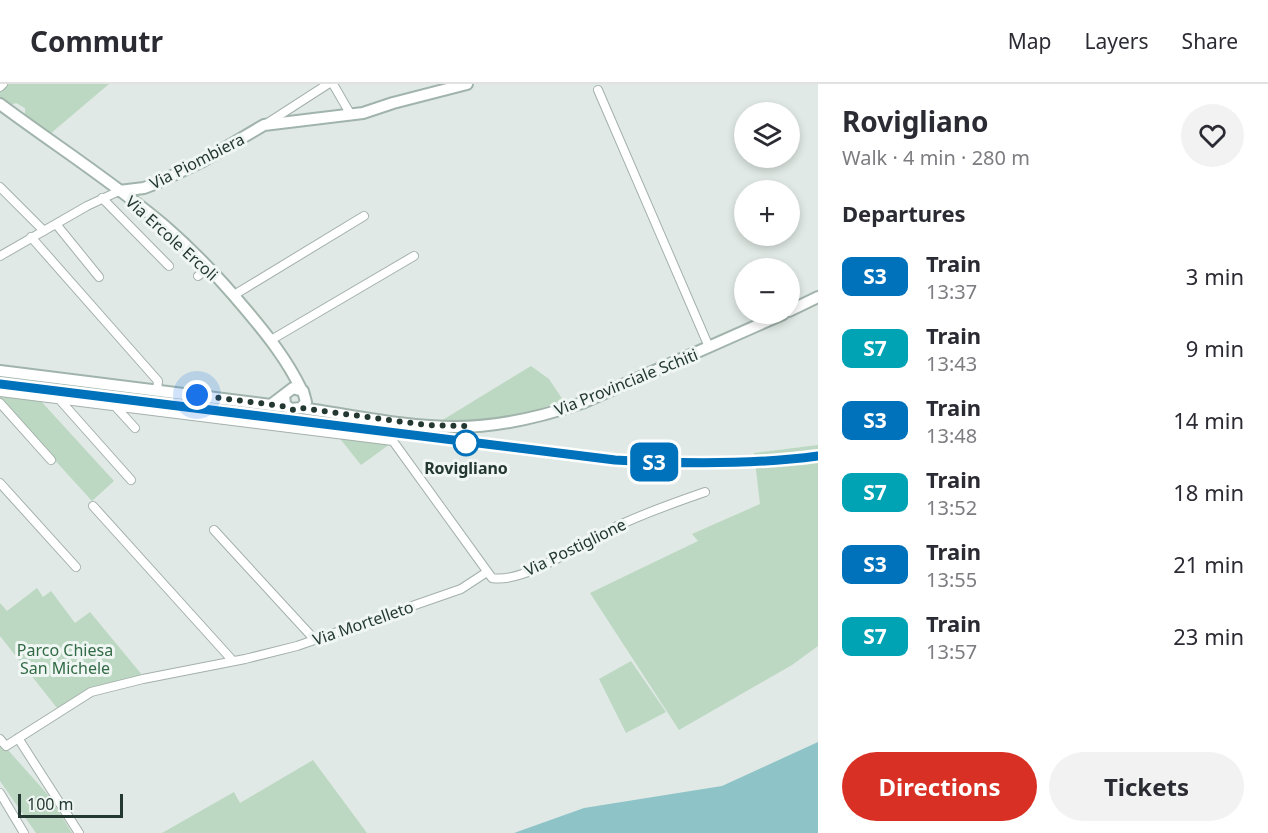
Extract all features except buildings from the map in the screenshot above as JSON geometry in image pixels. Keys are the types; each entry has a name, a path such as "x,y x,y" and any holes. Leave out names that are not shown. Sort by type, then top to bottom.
{"street":[{"name":"Via Piombiera","path":"0,256 119,190 144,188 203,161 328,84"},
{"path":"333,84 351,115"},
{"name":"Via Piombiera","path":"264,125 351,115 467,84"},
{"path":"598,90 710,347"},
{"name":"Via Ercole Ercoli","path":"0,104 164,225 234,295 271,340 292,374 303,399"},
{"path":"0,187 44,231"},
{"path":"102,198 169,266"},
{"path":"234,295 364,216"},
{"path":"56,224 99,277"},
{"path":"31,237 158,381 157,390"},
{"path":"271,340 414,256"},
{"path":"198,276 208,268"},
{"path":"800,306 818,297"},
{"name":"Via Provinciale Schiti","path":"303,399 319,411 426,425 462,427 503,423 556,412 582,403 761,324"},
{"path":"0,371 272,404 286,397 293,388 303,399 294,410 286,397 292,374"},
{"path":"0,392 393,441"},
{"path":"59,399 131,480"},
{"path":"0,403 51,459"},
{"path":"114,405 135,428"},
{"path":"377,419 488,572"},
{"path":"0,483 76,567"},
{"name":"Via Postiglione","path":"488,572 492,578 497,579 522,574 654,509 705,492"},
{"path":"93,506 233,661"},
{"path":"214,530 315,640"},
{"name":"Via Mortelleto","path":"3,742 18,738 91,692 233,661 315,640 461,588 488,572"},
{"path":"18,738 79,833"},
{"path":"0,793 24,833"}],"green space":[{"path":"7,84 109,84 50,134 25,116 25,108 16,103 8,106 0,99 0,90"},
{"path":"531,366 549,379 563,400 533,411 503,418 441,421"},
{"path":"0,394 39,399 114,481 92,501 0,400"},
{"path":"337,435 390,444 361,465"},
{"path":"818,445 818,646 792,665 679,730 590,593 698,541 692,534 760,504 754,453"},
{"name":"Parco Chiesa San Michele","path":"37,588 43,597 51,591 75,623 90,612 143,676 81,693 57,708 0,636 0,603 7,611"},
{"path":"631,661 666,712 626,733 599,679"},
{"path":"0,744 49,796 72,833 36,833 0,781"},
{"path":"313,760 367,833 162,833 234,792 240,803"}],"water":[{"path":"818,742 818,833 514,833 584,808 722,786"}],"railway":[{"path":"0,384 586,458 702,463 818,456"}],"train":[{"name":"S3","path":"0,384 586,458 672,463 728,463 818,456"}],"place":[{"name":"Rovigliano","path":"466,443"}],"route":[{"path":"197,395 287,406 294,410 301,408 426,425 468,426 466,443"}]}
